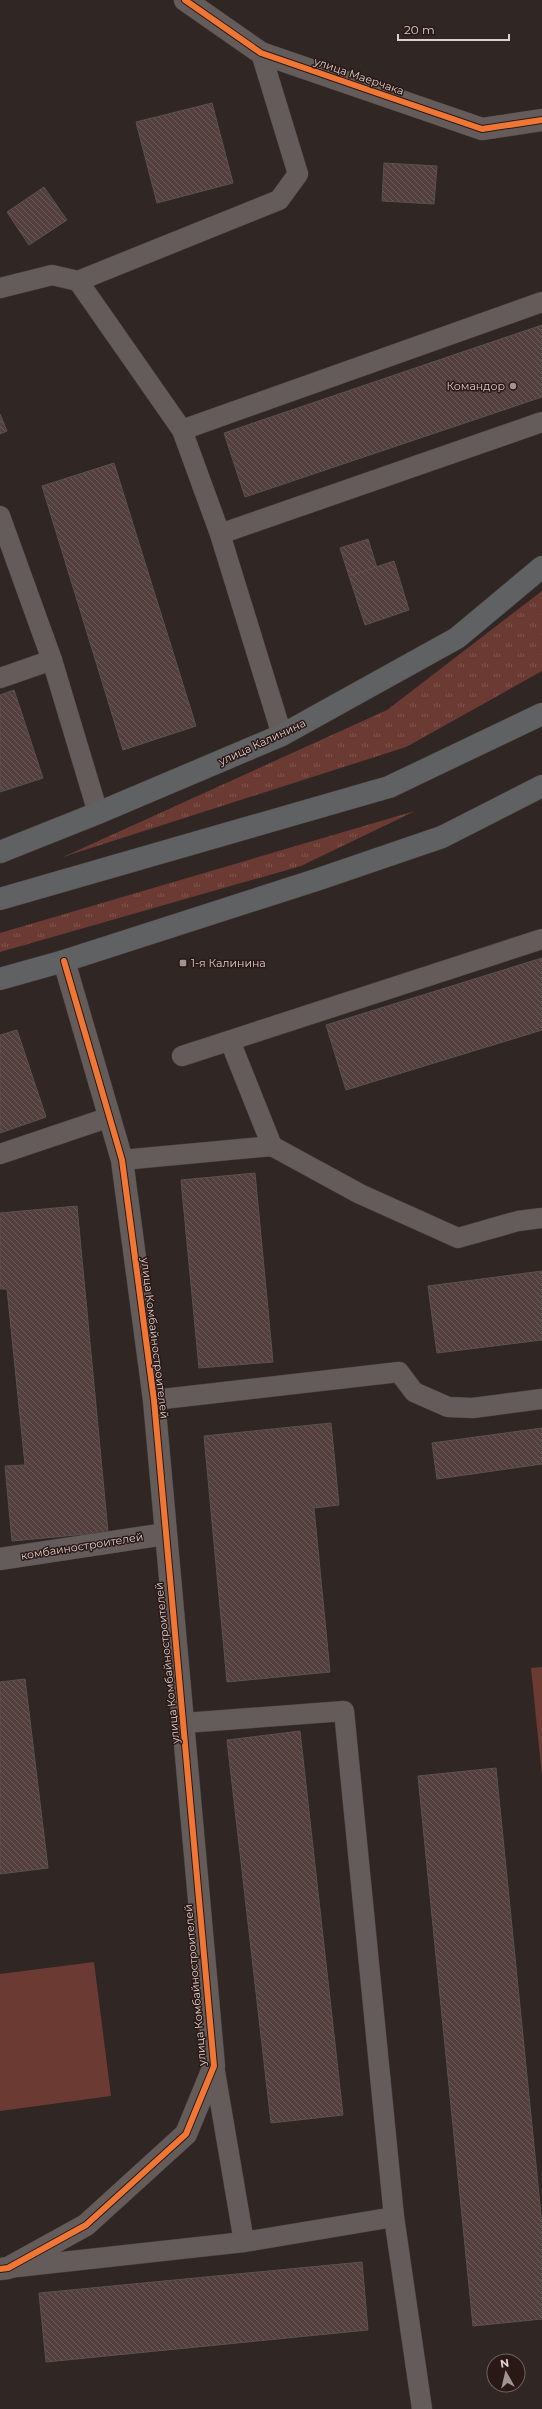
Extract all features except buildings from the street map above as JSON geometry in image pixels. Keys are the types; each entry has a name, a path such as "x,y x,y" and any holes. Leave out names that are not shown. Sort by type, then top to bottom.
{"main road":[{"name":"улица Калинина","path":"0,852 98,814 282,735 457,638 542,567"},
{"path":"0,899 389,788 542,714"},
{"path":"0,979 64,961 316,880 442,837 542,786"}],"street":[{"name":"улица Маерчака","path":"185,0 261,53 482,129 542,120"},
{"name":"улица Комбайностроителей","path":"4,2269 86,2225 186,2134 214,2066 154,1400 122,1160 64,961"},
{"name":"комбаиностроителей","path":"0,1559 165,1534"}],"lane":[{"path":"0,288 52,275 78,281 279,200 298,174 261,53"},
{"path":"78,281 182,430 220,534 282,735"},
{"path":"182,430 542,302"},
{"path":"220,534 542,422"},
{"path":"0,516 52,660 98,814"},
{"path":"0,678 52,660"},
{"path":"182,1056 542,939"},
{"path":"230,1041 272,1146"},
{"path":"0,1154 110,1117"},
{"path":"122,1160 272,1146 360,1194 458,1238 518,1221 542,1218"},
{"path":"154,1400 399,1372 414,1392 448,1407 473,1408 542,1399"},
{"path":"184,1723 344,1711 394,2217 422,2409"},
{"path":"214,2066 244,2242"},
{"path":"4,2269 244,2242 394,2217"}],"green space":[{"path":"542,591 542,671 406,747 63,857 387,710"},
{"path":"415,811 301,866 0,952 0,933"},
{"path":"542,1667 542,1776 531,1668"},
{"path":"94,1962 111,2096 0,2111 0,1974"}],"cycle path":[{"path":"185,0 261,53 482,129 542,120"},
{"path":"0,2269 8,2268 86,2225 186,2134 214,2066 154,1400 122,1160 64,961"}],"place":[{"name":"Командор","path":"513,386"},
{"name":"1-я Калинина","path":"183,963"}]}
